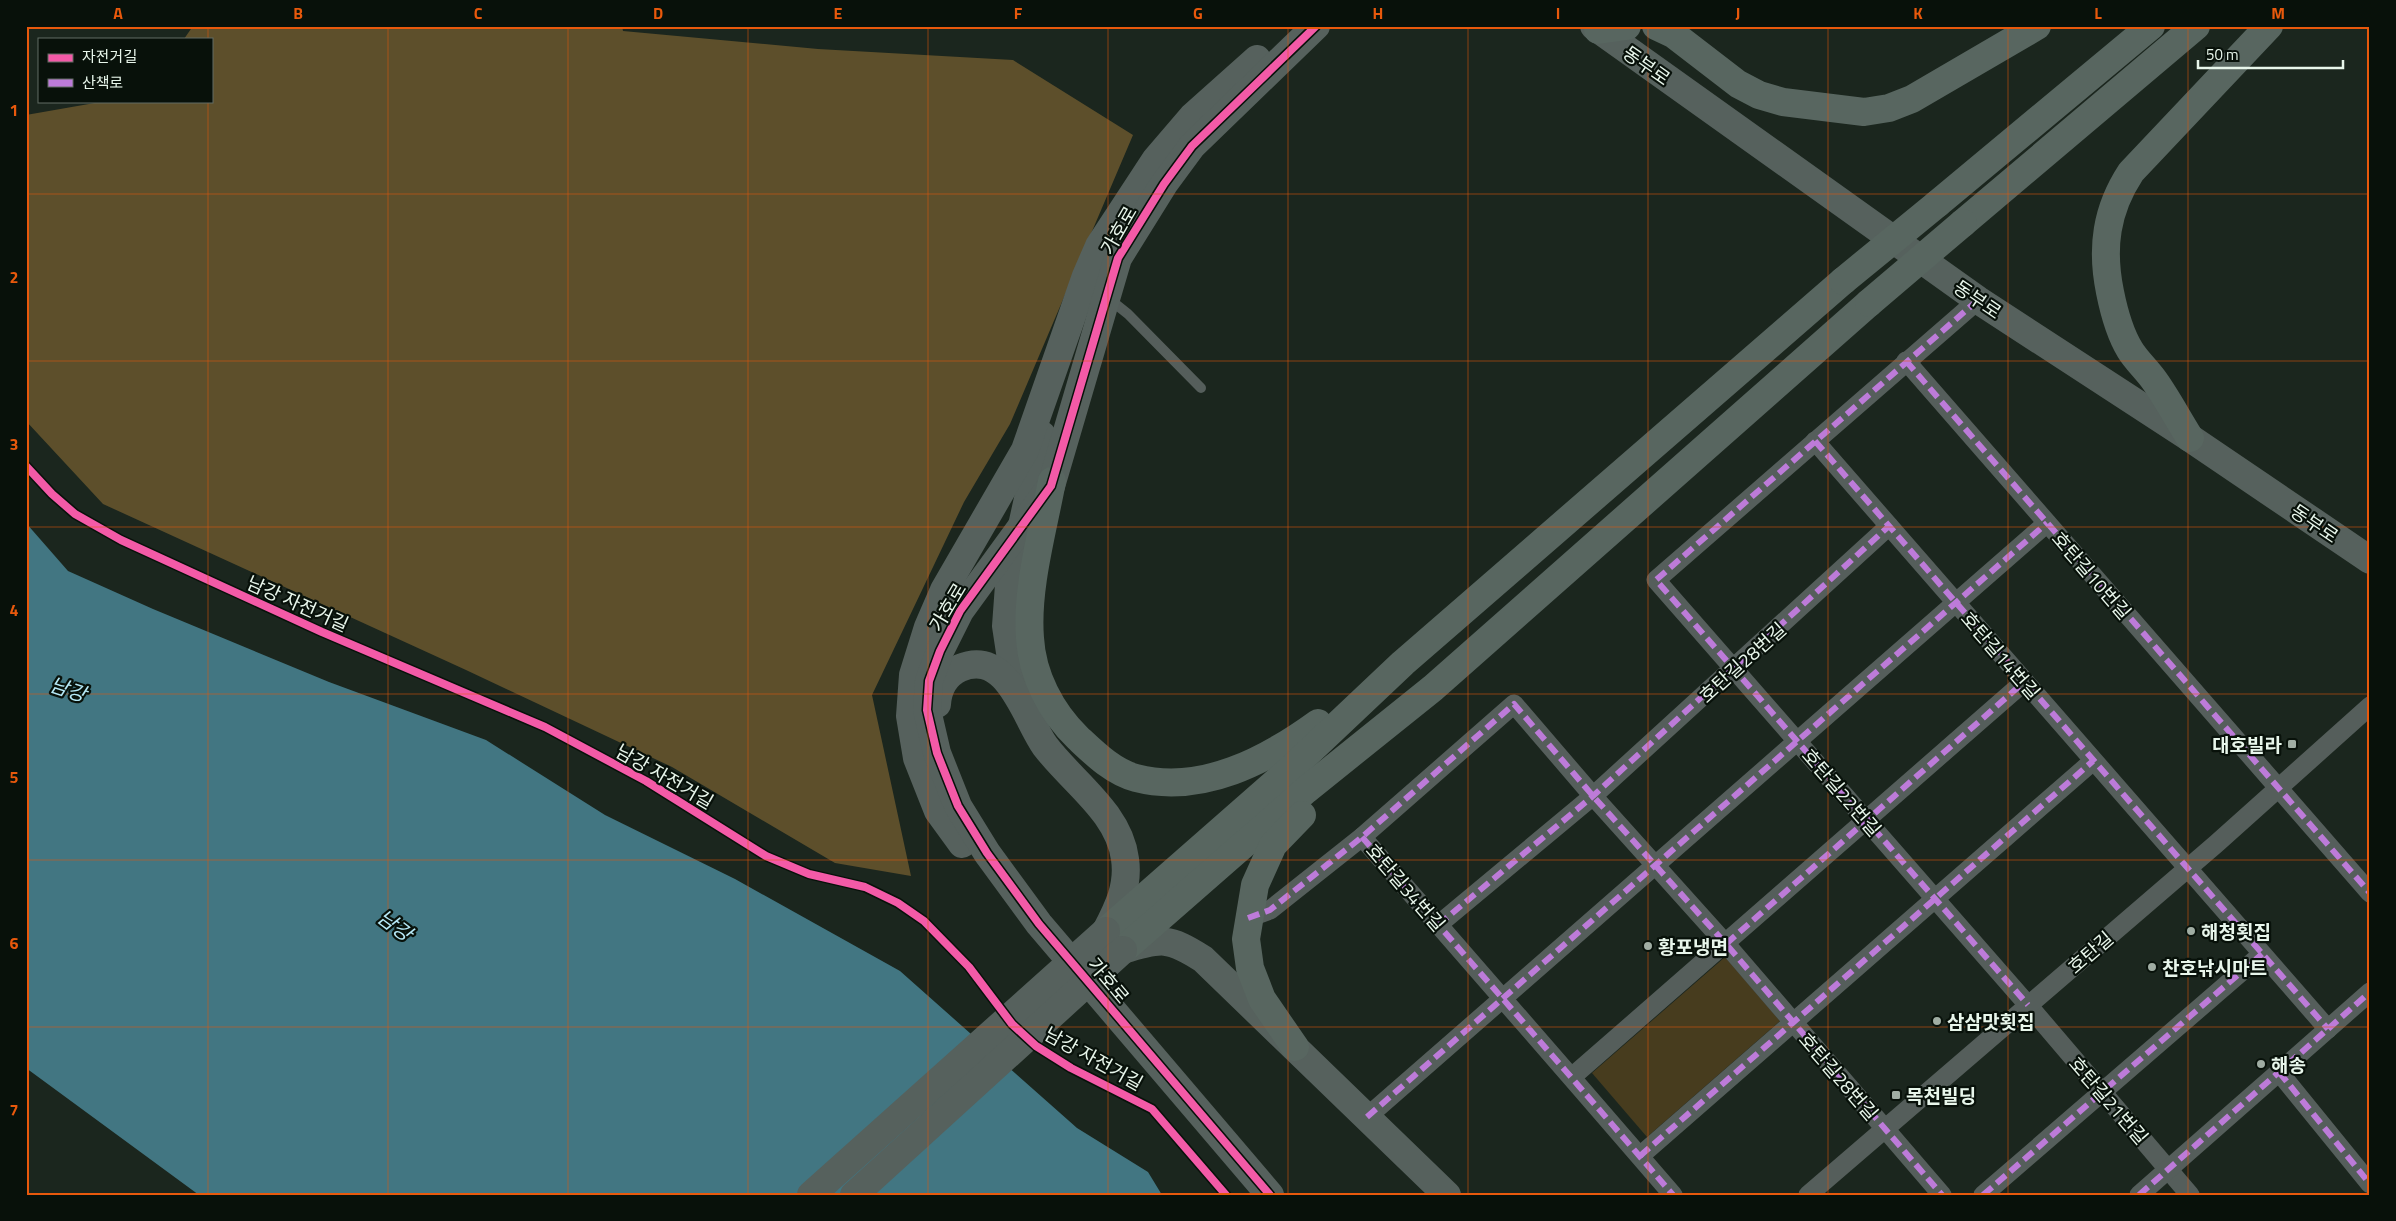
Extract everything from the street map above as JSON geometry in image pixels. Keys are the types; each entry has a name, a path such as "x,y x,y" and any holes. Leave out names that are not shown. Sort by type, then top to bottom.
{"highway":[{"path":"1596,28 1627,26"},
{"path":"1656,26 1673,34 1738,84 1760,96 1783,102 1864,112 1889,108 1912,99 2037,26"},
{"path":"1114,940 1403,663 1844,281 2151,26"},
{"path":"1114,940 1433,688 1870,302 2196,26"},
{"path":"2190,438 2154,379 2130,351 2118,323 2106,278 2104,246 2106,230 2116,200 2132,172 2269,26"},
{"path":"1052,481 1030,599 1030,639 1039,682 1064,725 1099,759 1134,778 1170,784 1214,777 1252,764 1289,744 1403,663"},
{"path":"1295,1047 1262,999 1250,968 1246,939 1255,885 1273,846 1433,688"}],"street":[{"name":"가호로","path":"1270,1195 1039,924 987,853 958,806 937,753 927,710 929,681 940,651 960,611 1051,486 1092,295 1099,246 1156,158 1192,117 1293,26"},
{"name":"가호로","path":"1039,924 980,868 938,811 917,758 910,716 913,674 928,627 944,590 1025,450 1059,355 1092,295 1118,258 1164,184 1192,146 1316,26"},
{"name":"동부로","path":"1596,28 1978,300 2190,438 2370,560"},
{"path":"1815,441 1978,300"},
{"path":"1016,692 1006,626 1009,585 1059,355"},
{"name":"호탄길10번길","path":"1906,361 2370,892"},
{"name":"호탄길14번길","path":"1815,441 2328,1029"},
{"name":"호탄길22번길","path":"1815,441 1656,580 2028,1005"},
{"path":"1367,1118 2047,523"},
{"name":"호탄길28번길","path":"1438,924 1593,796 1734,670 1889,526"},
{"path":"854,1195 1114,940 1127,879 1125,858 1114,827 1090,795 1044,745 1016,692 1000,673 981,664 960,668 947,676 938,694 935,722 937,753"},
{"path":"1572,1076 1726,944 2024,682"},
{"name":"호탄길28번길","path":"1362,837 1514,704 1593,796 1726,944 1942,1195"},
{"name":"호탄길","path":"1808,1195 2187,869 2370,706"},
{"name":"호탄길28번길","path":"1794,1024 2093,761"},
{"name":"호탄길34번길","path":"1248,918 1270,910 1362,837 1674,1195"},
{"path":"811,1195 1114,940 1180,944 1204,959 1447,1195"},
{"path":"1983,1195 2262,954"},
{"path":"2139,1195 2370,992"},
{"name":"호탄길21번길","path":"2028,1005 2190,1195"},
{"path":"1640,1156 1794,1024"},
{"path":"2279,1072 2370,1184"},
{"path":"1400,1149 1436,1195"}],"lane":[{"path":"1092,295 1128,314 1201,388"}],"shaded area":[{"path":"193,26 622,26 623,31 818,49 1013,60 1133,135 1010,424 964,502 872,695 911,876 835,863 672,767 466,670 103,504 26,421 26,115 100,102 212,102 212,38 185,38"},
{"path":"1725,957 1780,1021 1647,1137 1592,1073"}],"water":[{"name":"남강","path":"26,523 68,571 153,609 329,682 486,740 605,815 735,879 900,971 1077,1128 1148,1172 1162,1195 199,1195 26,1068"}],"marked path":[{"path":"1978,300 1656,580 2028,1005"},
{"path":"1906,361 2370,893"},
{"path":"1815,441 2328,1029"},
{"path":"1367,1117 2047,523"},
{"path":"1438,925 1593,796 1889,526"},
{"path":"1726,944 2024,682"},
{"path":"1248,918 1270,910 1362,837 1514,704 1593,796 1726,944 1942,1195"},
{"path":"1640,1156 2093,761"},
{"path":"1362,837 1673,1195"},
{"path":"1983,1195 2262,954"},
{"path":"2139,1195 2370,992"},
{"path":"2279,1072 2370,1184"}],"cycle path":[{"path":"1270,1195 1039,924 987,853 958,806 937,753 927,710 929,681 940,651 960,611 1051,486 1118,258 1164,184 1192,146 1316,26"},
{"name":"남강 자전거길","path":"26,466 52,494 75,514 121,540 322,632 545,727 646,781 766,856 809,874 865,887 898,903 924,921 969,967 1012,1024 1036,1046 1071,1068 1152,1109 1226,1195"}],"place":[{"name":"대호빌라","path":"2292,744"},
{"name":"해청횟집","path":"2191,931"},
{"name":"황포냉면","path":"1648,946"},
{"name":"찬호낚시마트","path":"2152,967"},
{"name":"삼삼맛횟집","path":"1937,1021"},
{"name":"해송","path":"2261,1064"},
{"name":"목천빌딩","path":"1896,1095"}]}
